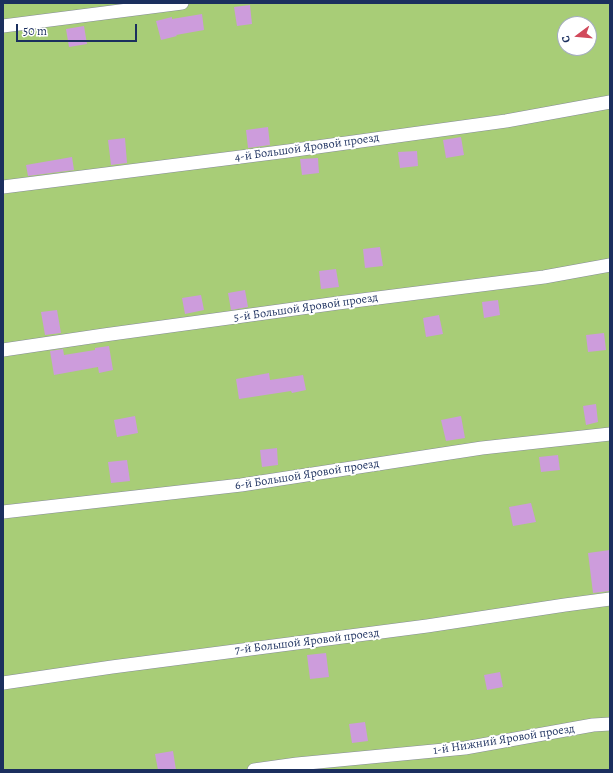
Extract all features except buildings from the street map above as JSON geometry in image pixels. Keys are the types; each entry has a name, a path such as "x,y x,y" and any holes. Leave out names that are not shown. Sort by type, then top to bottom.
{"street":[{"path":"3,26 182,3"},
{"name":"4-й Большой Яровой проезд","path":"3,187 288,151 491,123 610,102"},
{"name":"5-й Большой Яровой проезд","path":"3,350 182,324 544,277 610,265"},
{"name":"6-й Большой Яровой проезд","path":"3,512 242,485 482,448 610,434"},
{"name":"7-й Большой Яровой проезд","path":"3,683 112,667 427,626 610,599"},
{"name":"1-й Нижний Яровой проезд","path":"254,770 297,764 465,748 593,725 610,724"}],"green space":[{"path":"3,3 610,3 610,770 3,770"}]}
